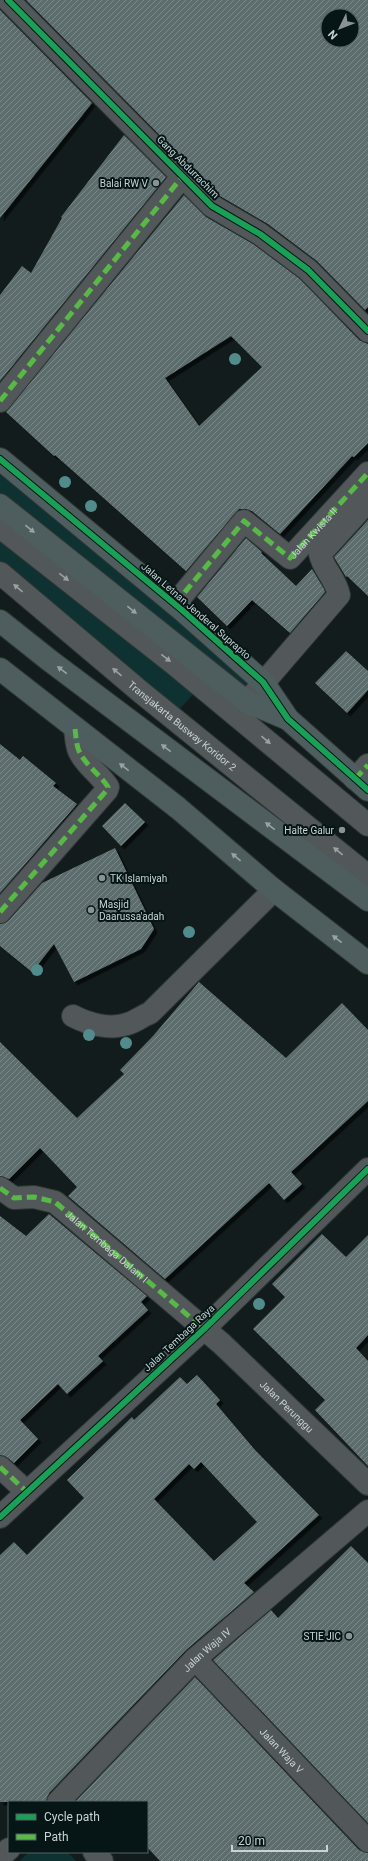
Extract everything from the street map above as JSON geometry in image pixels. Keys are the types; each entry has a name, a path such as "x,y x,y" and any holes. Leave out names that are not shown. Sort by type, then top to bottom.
{"main road":[{"name":"Jalan Letnan Jenderal Suprapto","path":"0,459 176,604 263,682 288,719"},
{"name":"Jalan Letnan Jenderal Suprapto","path":"0,505 247,702 288,719 364,778"},
{"path":"0,621 49,660 368,900"},
{"path":"0,669 178,808 274,890 368,963"}],"street":[{"name":"Gang Abdurrachim","path":"8,0 212,206 260,234 308,270 368,331"},
{"path":"0,402 182,177"},
{"name":"Jalan Kwista II","path":"176,604 244,522 290,558 368,473"},
{"path":"247,702 339,595 337,585 321,560 320,554 368,501"},
{"path":"0,527 178,668 368,825"},
{"name":"Transjakarta Busway Koridor 2","path":"0,573 142,693 368,876"},
{"path":"0,912 107,790 108,786 82,757 79,751 75,729"},
{"path":"72,1016 86,1023 111,1026 127,1024 150,1013 274,890"},
{"name":"Jalan Tembaga Raya","path":"0,1517 204,1329 368,1169"},
{"name":"Jalan Tembaga Dalam I","path":"0,1188 14,1198 34,1198 55,1202 204,1329"},
{"name":"Jalan Perunggu","path":"204,1329 222,1344 368,1484"},
{"path":"0,1467 27,1492"},
{"name":"Jalan Waja IV","path":"59,1801 195,1659 368,1511"},
{"name":"Jalan Waja V","path":"195,1659 368,1841"},
{"path":"0,1858 8,1850"},
{"path":"95,1853 102,1861"}],"shaded area":[{"path":"0,459 288,719 0,506"},
{"path":"0,527 201,686 172,717 0,575"},
{"path":"28,1853 68,1853 76,1861 20,1861"}],"building":[{"path":"26,0 368,0 368,307 365,310 317,261 268,224 220,196"},
{"path":"0,10 92,103 0,218"},
{"path":"124,135 166,177 0,381 0,295 22,266 31,273 62,218 61,217"},
{"path":"184,195 206,217 253,244 300,279 359,340 368,344 368,443 354,457 352,456 280,534 252,511 239,509 186,571 6,412","holes":["231,336 262,367 199,426 165,378"]},
{"path":"368,520 368,596 347,576 346,577 334,557"},
{"path":"246,538 296,586 312,569 324,589 325,592 290,633 252,600 227,626 197,597"},
{"path":"346,651 368,671 368,690 347,713 315,683"},
{"path":"0,744 20,760 23,756 56,783 53,786 77,804 0,893"},
{"path":"125,803 145,822 121,846 102,826"},
{"name":"Masjid Daarussa'adah","path":"115,848 154,929 141,949 74,982 54,944 32,972 0,946 0,924 9,920 42,883"},
{"path":"199,982 286,1058 342,1003 368,1030 368,1101 291,1172 302,1184 284,1200 269,1183 165,1279 68,1196 77,1187 40,1148 9,1179 0,1176 0,1042 77,1118 124,1074 120,1070 153,1036"},
{"path":"49,1214 147,1296 141,1302 148,1310 98,1356 103,1361 67,1394 58,1384 20,1420 38,1439 14,1463 8,1458 0,1455 0,1216 26,1236"},
{"path":"322,1234 346,1257 368,1235 368,1335 356,1348 368,1361 368,1466 315,1410 325,1400 253,1329 285,1297 272,1284"},
{"path":"197,1375 220,1400 216,1404 255,1450 319,1515 244,1583 254,1592 186,1650 49,1793 46,1801 0,1802 0,1555 14,1542 27,1555 84,1498 67,1480 132,1417 134,1420 180,1377 187,1384","holes":["201,1462 257,1522 214,1561 154,1499 189,1464 194,1469"]},
{"path":"351,1546 368,1563 368,1823 213,1660 271,1610 278,1618"},
{"path":"195,1677 359,1850 368,1853 368,1861 160,1861 148,1848 148,1801 76,1801"}],"marked path":[{"path":"0,401 182,177"},
{"path":"175,604 244,521 290,558 368,473"},
{"path":"0,912 107,790 108,787 105,782 85,761 79,751 75,729"},
{"path":"355,779 368,765"},
{"path":"0,1188 14,1198 34,1197 55,1202 204,1329"},
{"path":"0,1467 27,1492"}],"cycle path":[{"path":"8,0 212,206 260,234 308,270 368,331"},
{"path":"0,459 182,610 263,682 288,719 368,790"},
{"path":"0,1517 204,1329 368,1169"}],"place":[{"name":"Balai RW V","path":"156,183"},
{"name":"Halte Galur","path":"342,830"},
{"name":"TK Islamiyah","path":"102,878"},
{"name":"Masjid Daarussa'adah","path":"91,910"},
{"name":"STIE JIC","path":"349,1636"}]}
